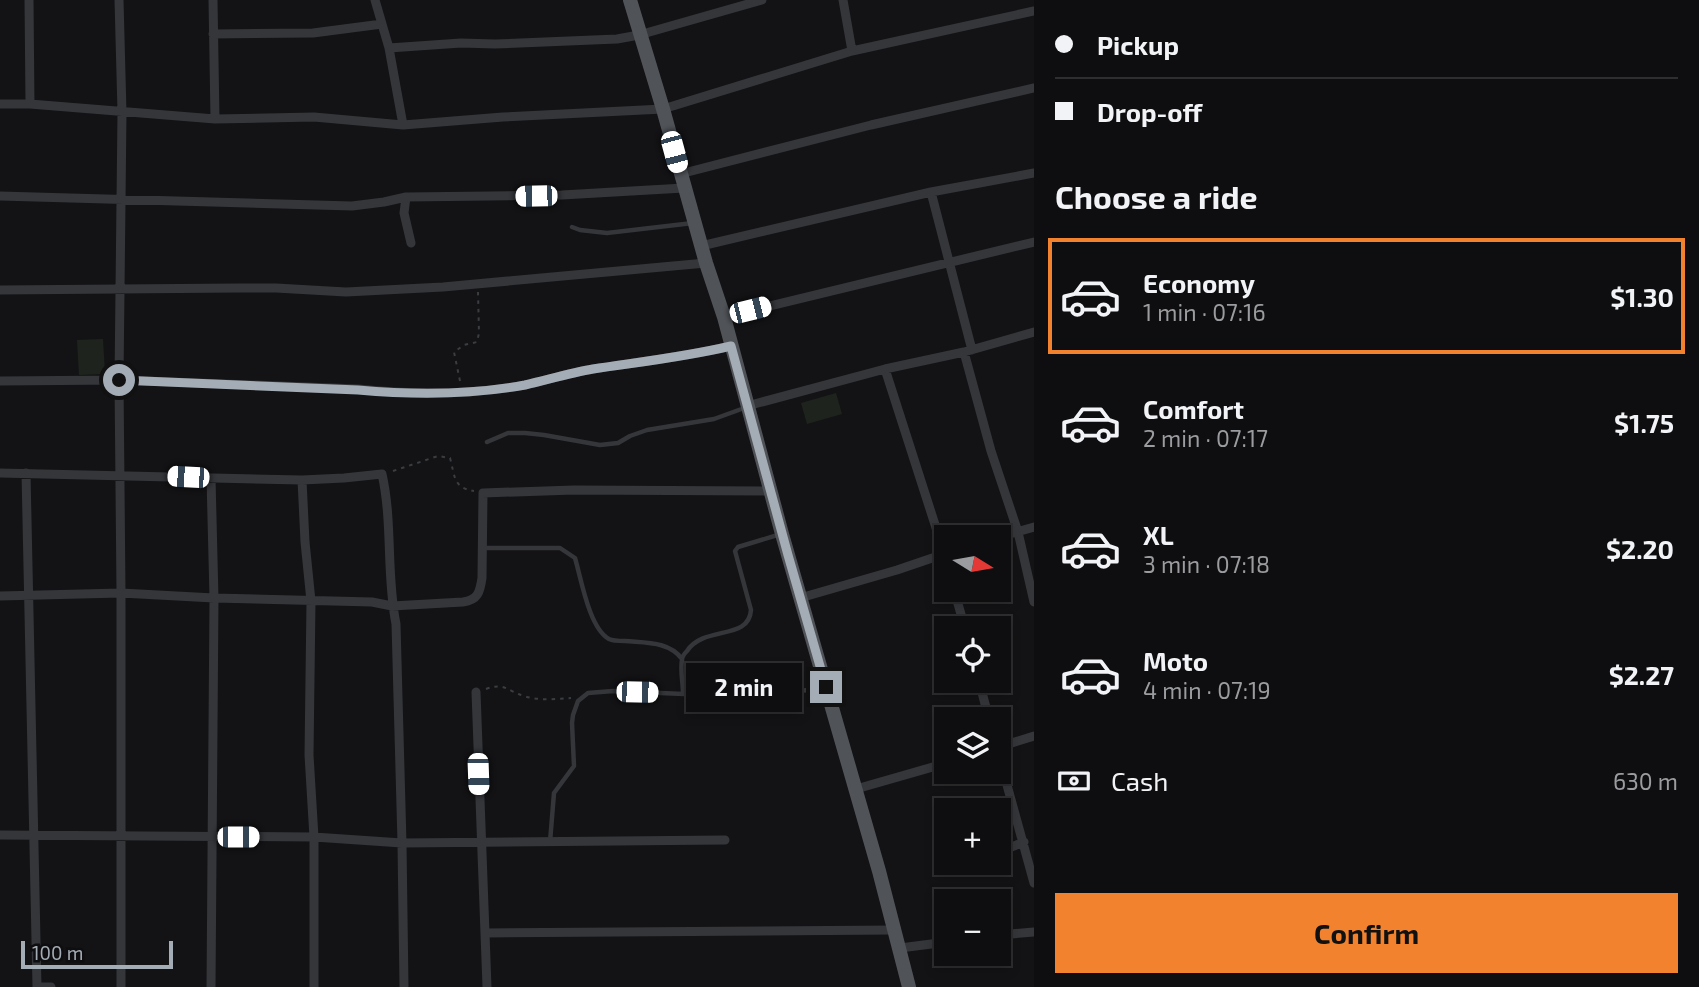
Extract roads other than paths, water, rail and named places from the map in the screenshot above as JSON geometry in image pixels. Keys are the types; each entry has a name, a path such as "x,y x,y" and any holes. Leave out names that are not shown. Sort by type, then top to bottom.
{"main road":[{"path":"630,0 724,317 909,987"}],"street":[{"path":"29,0 30,104"},
{"path":"119,0 122,112 119,380 121,987"},
{"path":"213,0 215,119"},
{"path":"375,0 388,48 403,125"},
{"path":"388,48 461,43 617,39 762,0"},
{"path":"842,0 852,51"},
{"path":"0,104 215,119 314,117 403,125 663,109 852,51 1034,11"},
{"path":"213,34 313,33 382,24"},
{"path":"0,196 352,206 406,197 562,195 682,181 871,125 1034,88"},
{"path":"701,246 931,192 1034,173"},
{"path":"931,192 991,451 1018,532 1034,602"},
{"path":"406,197 404,213 411,243"},
{"path":"724,317 1034,242"},
{"path":"0,290 276,288 346,292 478,284 706,263"},
{"path":"747,406 1034,332"},
{"path":"0,381 119,380 393,393 462,393 525,385 590,370 695,355 731,346"},
{"path":"885,369 936,525"},
{"path":"0,473 302,480 382,474 392,606 396,624 404,987"},
{"path":"26,473 37,987 51,987"},
{"path":"211,478 214,598 211,987"},
{"path":"302,480 311,601 309,755 314,837 314,987"},
{"path":"0,596 121,593 372,602 392,606 472,601 477,597 482,578 483,493 573,490 771,491"},
{"path":"1012,534 1034,527"},
{"path":"800,598 934,559"},
{"path":"476,692 487,987"},
{"path":"1011,747 1034,736"},
{"path":"1011,749 1034,742"},
{"path":"856,789 934,768"},
{"path":"1008,784 1034,883"},
{"path":"0,835 314,837 402,843 724,840"},
{"path":"1011,847 1024,842"},
{"path":"486,933 894,930"},
{"path":"1011,934 1034,932"},
{"path":"900,948 934,944"}],"lane":[{"path":"572,227 607,233 694,223"},
{"path":"487,442 508,433 525,433 600,445 618,443 647,430 714,419 747,406"},
{"path":"683,693 682,659 692,643 710,635 738,629 745,625 751,615 735,551 738,547 782,534"},
{"path":"482,548 559,548 575,558 588,608 599,629 609,639 665,646 677,652 682,659"},
{"path":"550,843 554,793 574,766 572,723 578,701 583,696 592,692 613,691 755,698 826,687"}]}
